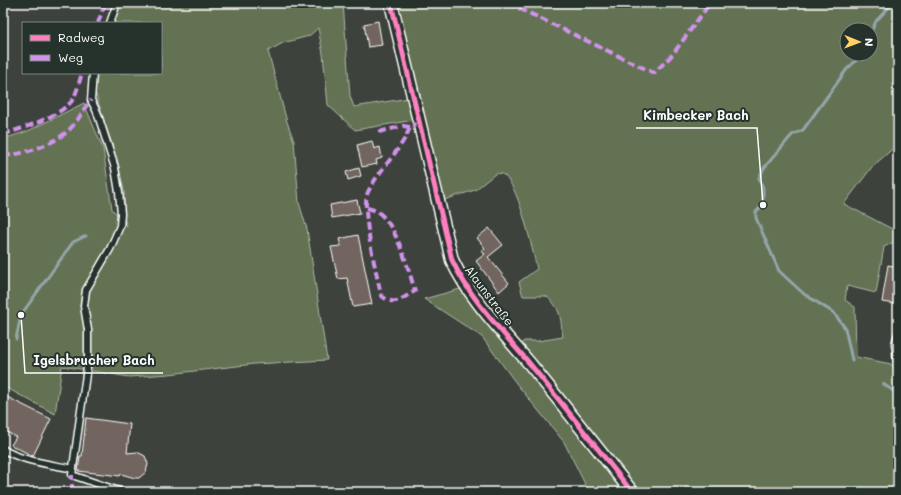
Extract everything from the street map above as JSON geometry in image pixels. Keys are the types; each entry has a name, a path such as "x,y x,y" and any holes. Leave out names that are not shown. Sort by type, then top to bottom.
{"street":[{"name":"Alaunstraße","path":"391,3 452,260 458,273 479,303 563,404 632,492"}],"lane":[{"path":"110,22 117,3"},
{"path":"93,74 91,100 97,112 115,168 120,192 121,214 120,226 110,249 86,290 84,306 88,330 88,360 72,475 122,492"},
{"path":"898,334 895,344 898,369"},
{"path":"3,449 6,455 73,469"}],"green space":[{"path":"119,3 343,3 350,96 354,107 409,98 414,120 355,130 328,105 323,54 318,28 309,36 283,43 268,51 287,122 294,141 299,203 307,229 327,360 254,364 129,377 62,366 55,414 3,386 3,139 28,131 84,103 103,149 112,209 127,226 124,218 124,191 117,158 95,92 96,74 162,74 162,22 113,22"},
{"path":"393,3 898,3 898,144 872,167 844,204 898,232 898,240 884,247 876,293 847,286 845,300 855,307 856,357 891,364 898,372 898,492 589,492 564,442 516,383 482,337 424,299 460,289 519,346 524,341 538,341 563,337 561,319 555,305 546,296 523,296 519,282 537,269 521,207 511,184 504,175 495,174 475,190 444,200"}],"building":[{"path":"378,21 382,45 368,47 364,24"},
{"path":"372,141 374,149 380,147 382,158 376,160 377,164 362,167 357,145"},
{"path":"359,168 361,176 348,180 346,172"},
{"path":"357,200 360,213 332,218 330,205"},
{"path":"489,228 503,245 488,257 509,283 499,292 476,261 485,254 481,251 485,248 477,238"},
{"path":"358,235 372,304 353,307 347,278 338,279 331,247 341,246 339,239"},
{"path":"888,265 898,267 897,304 882,302"},
{"path":"3,395 51,419 33,456 11,445 16,437 3,430"},
{"path":"86,418 130,424 127,453 137,452 145,456 148,464 146,472 139,478 135,478 121,474 120,476 78,471 80,456 82,456"}],"waterway":[{"path":"876,22 893,3"},
{"path":"852,360 845,328 834,313 804,294 779,271 756,218 756,212 763,205 763,188 759,178 764,168 792,135 803,130 847,69 855,62"},
{"path":"16,339 21,315 73,242 86,236"},
{"path":"883,384 898,394"}],"marked path":[{"path":"98,22 105,3"},
{"path":"508,3 654,73 673,54 710,3"},
{"path":"3,134 39,122 58,113 71,102 78,88 82,74"},
{"path":"3,156 22,153 52,142 69,130 91,100"},
{"path":"367,208 377,211 385,218 401,248 415,291 402,299 390,301 381,295 368,227 366,200 368,192 378,175 402,144 410,127 419,122"},
{"path":"379,132 403,126 410,127"},
{"path":"72,475 72,492"}],"cycle path":[{"path":"391,3 452,260 459,274 477,301 530,364 632,492"}],"place":[{"name":"Kimbecker Bach","path":"763,205"},
{"name":"Igelsbrucher Bach","path":"21,315"}]}
